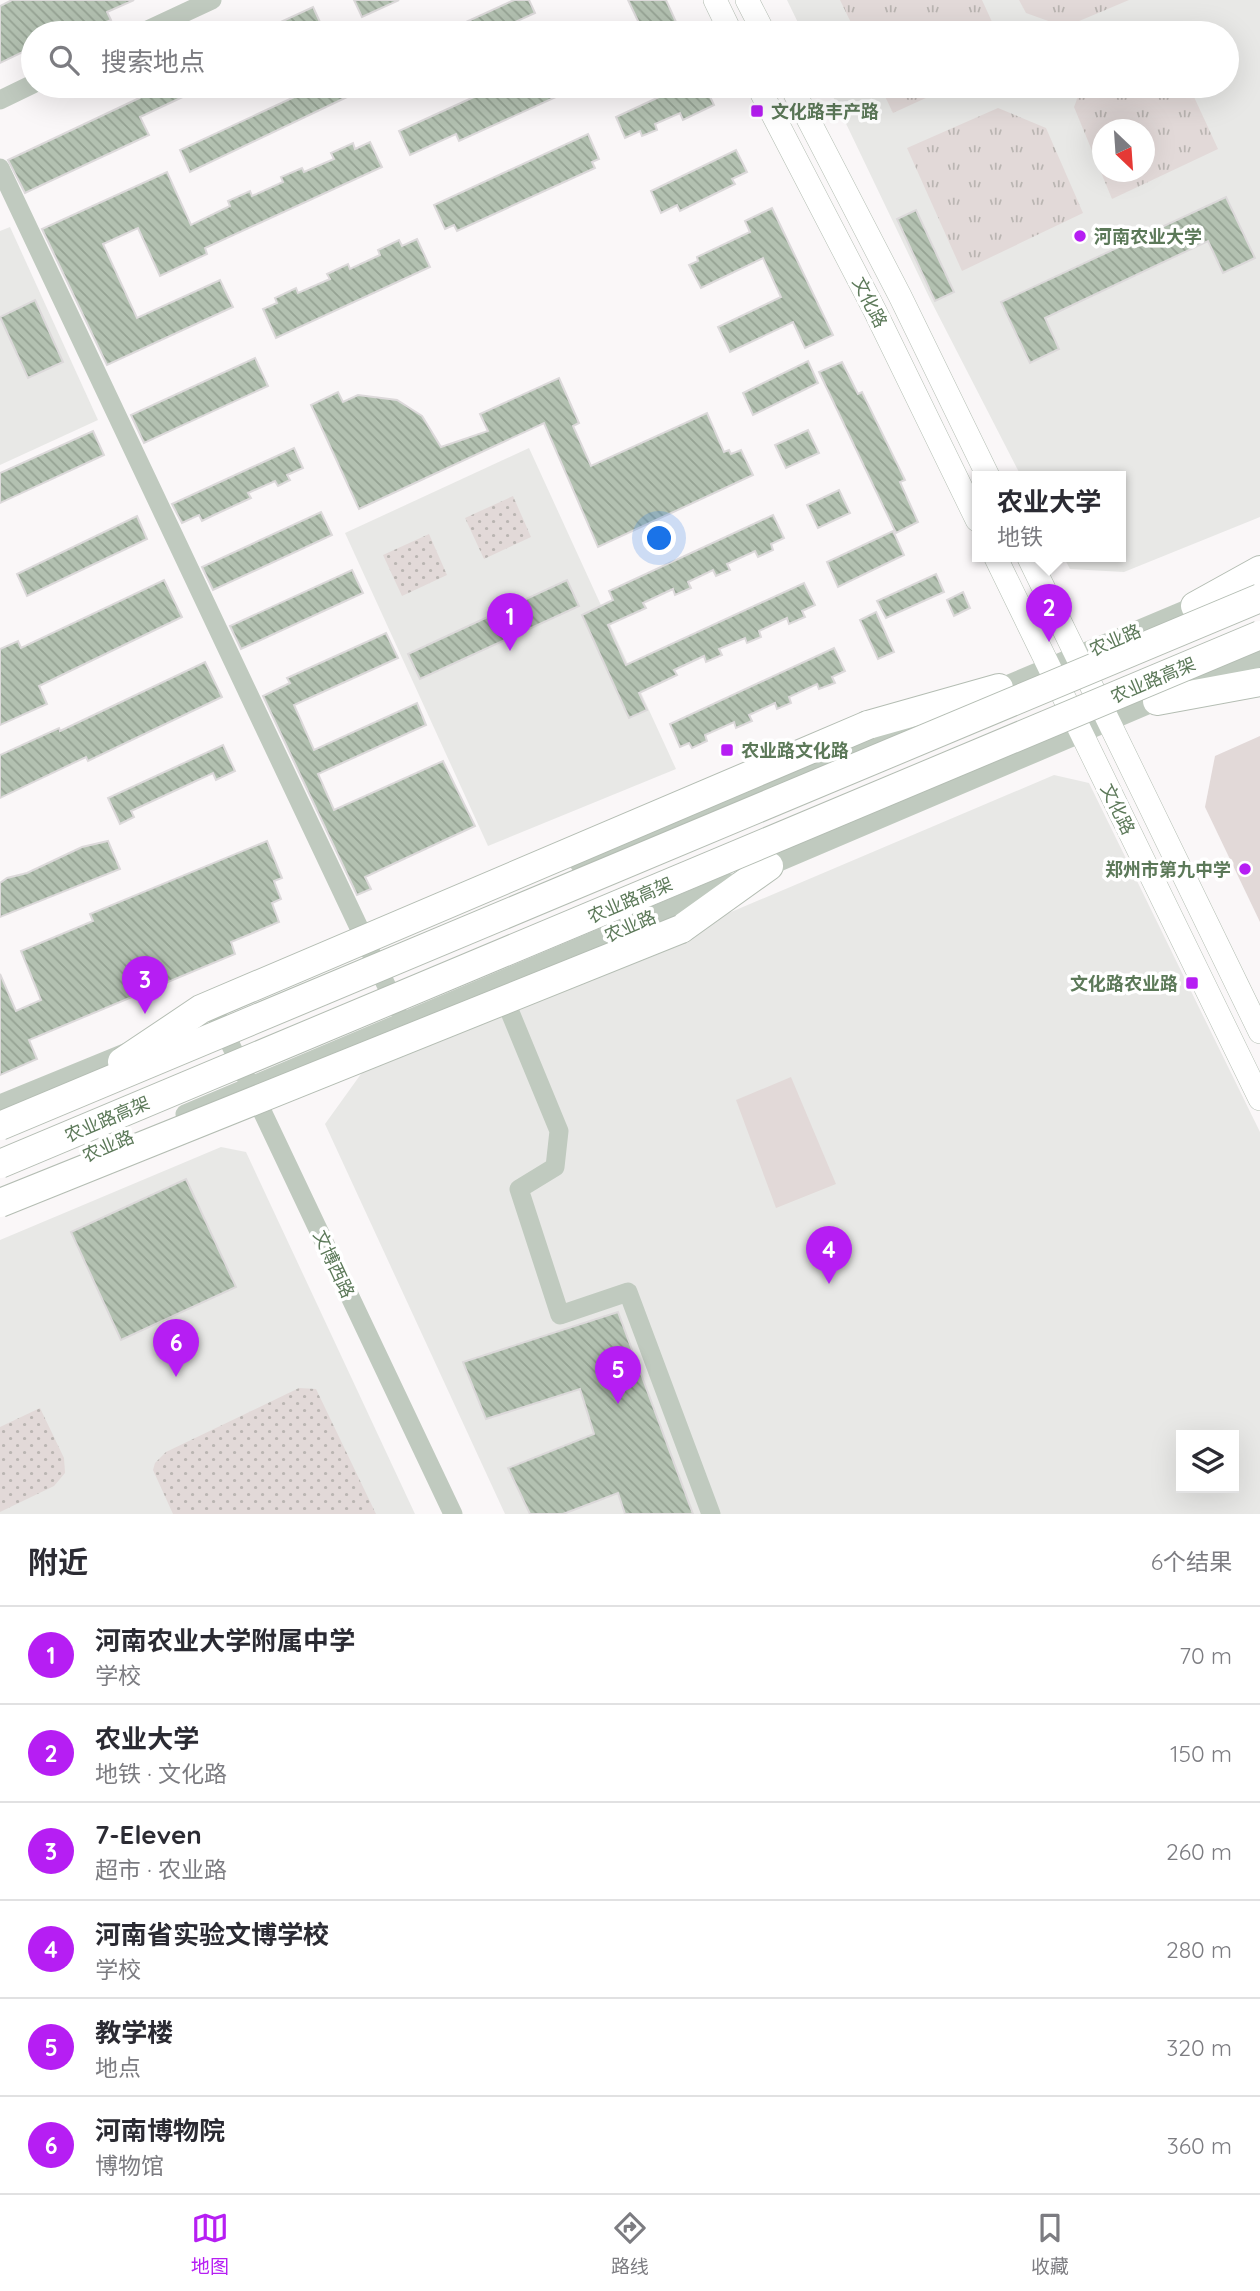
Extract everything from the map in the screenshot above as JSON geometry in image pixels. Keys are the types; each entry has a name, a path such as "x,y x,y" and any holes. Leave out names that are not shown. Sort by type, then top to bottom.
{"highway":[{"path":"1195,606 1260,570"},
{"name":"农业路高架","path":"0,1126 1260,598"},
{"name":"农业路高架","path":"0,1164 1260,635"},
{"path":"1157,701 1260,682"},
{"path":"69,1098 201,1009 868,725 999,688"},
{"path":"0,1203 681,929 769,866"}],"main road":[{"path":"715,0 725,21"},
{"path":"747,0 758,21"},
{"name":"文化路","path":"764,98 874,309 972,510"},
{"name":"文化路","path":"797,98 900,296 986,471"},
{"name":"文化路","path":"998,562 1260,1099"},
{"name":"文化路","path":"1031,562 1260,1032"}],"street":[{"path":"167,21 212,0"},
{"path":"0,100 21,90"},
{"path":"0,168 404,1021"},
{"name":"农业路","path":"0,1104 1260,579"},
{"name":"农业路","path":"0,1192 1260,657"},
{"path":"505,1000 559,1131 555,1167 519,1189 561,1315 628,1292 711,1514"},
{"name":"文博西路","path":"216,1014 453,1514"}],"shaded area":[{"name":"河南农业大学","path":"787,0 1260,0 1260,517 1124,572 1070,569 1066,562 1126,562 1126,471 1018,471 931,301 834,98 1239,98 1239,21 797,21"},
{"path":"10,227 98,420 0,465 0,231"},
{"path":"529,448 676,769 488,846 345,533"},
{"path":"1054,775 1089,783 1260,1132 1260,1514 505,1514 325,1124 366,1067"},
{"path":"221,1147 246,1152 415,1514 0,1514 0,1240"}],"green space":[{"path":"840,0 982,0 992,21 850,21"},
{"path":"1019,0 1129,0 1079,21 1048,21 1026,13"},
{"path":"886,98 926,98 893,113"},
{"path":"1077,98 1195,98 1218,149 1155,179 1155,119 1092,119 1092,151 1074,107"},
{"path":"998,108 1046,128 1083,213 962,271 907,148"},
{"path":"1105,182 1148,182 1112,199"},
{"path":"513,496 531,537 484,559 465,518"},
{"path":"429,534 447,575 402,596 383,555"},
{"name":"郑州市第九中学","path":"1260,736 1260,922 1205,807 1215,756"},
{"path":"791,1077 836,1184 776,1208 736,1100"},
{"path":"299,1388 316,1389 376,1514 173,1514 153,1470 155,1463 166,1452"},
{"path":"40,1408 64,1458 65,1473 54,1486 0,1512 0,1427"}],"building":[{"path":"12,0 134,0 107,12 111,20 109,21 21,21 21,53 0,63 0,6"},
{"path":"354,0 399,0 362,17"},
{"path":"514,0 529,0 535,13 517,21 468,21"},
{"path":"628,0 666,0 676,21 638,21"},
{"path":"313,7 319,21 283,21"},
{"path":"139,98 180,98 140,117 149,135 25,193 8,160"},
{"path":"292,98 345,98 190,172 180,150"},
{"path":"472,98 554,98 459,141 456,134 410,155 399,131"},
{"path":"657,98 711,98 714,105 683,120 680,113 655,124 657,130 642,136 640,131 625,138 616,117"},
{"path":"588,134 599,159 592,162 595,168 457,231 454,225 445,229 434,205"},
{"path":"370,142 382,167 205,248 207,254 160,276 138,228 103,244 137,318 220,280 233,307 107,365 42,229 167,172 191,225 230,206 228,201 250,191 252,196 283,182 281,177 302,168 304,172 334,159 331,153 353,143 355,149"},
{"path":"736,150 747,172 732,179 735,184 680,211 677,205 661,213 651,191"},
{"path":"1226,197 1255,258 1223,273 1208,241 1045,318 1059,349 1030,363 1001,302"},
{"path":"772,208 833,335 805,348 793,322 730,352 718,327 781,297 763,258 701,288 689,265 698,261 697,257 750,232 745,221"},
{"path":"916,210 954,292 935,301 897,219"},
{"path":"417,239 430,267 276,338 263,309 277,303 275,298 296,288 298,293 330,279 327,274 348,264 350,269 380,255 378,250 399,240 402,246"},
{"path":"35,300 63,362 28,378 0,317"},
{"path":"255,358 268,386 144,443 131,415"},
{"path":"808,361 818,383 753,415 743,393"},
{"path":"842,362 858,394 862,392 905,480 900,482 918,522 896,533 819,372"},
{"path":"559,378 579,423 573,426 591,466 707,413 724,452 729,450 731,454 741,450 753,475 598,547 544,423 359,509 311,405 338,392 343,402 358,395 397,400 422,416 441,447 488,431 480,414"},
{"path":"808,430 819,453 786,468 775,445"},
{"path":"93,431 104,455 0,503 0,473"},
{"path":"294,448 303,468 287,475 290,480 278,486 275,481 248,493 251,498 202,521 199,515 182,523 172,504"},
{"path":"839,490 850,513 818,528 807,505"},
{"path":"321,512 332,535 213,590 202,567"},
{"path":"773,515 784,538 771,544 773,550 758,557 755,551 727,564 730,570 716,576 713,570 688,582 691,588 675,595 673,589 643,603 646,608 608,625 626,665 804,583 815,605 802,611 805,617 789,624 787,618 759,631 761,637 747,643 745,638 719,649 722,655 706,662 704,656 674,670 677,675 639,693 647,710 629,718 582,615 613,600 609,591"},
{"path":"137,516 147,539 27,596 17,574"},
{"path":"893,531 904,555 838,587 827,562"},
{"path":"352,570 363,593 241,649 230,626"},
{"path":"936,574 944,592 886,618 877,601"},
{"path":"164,580 182,617 39,686 47,704 0,725 0,649 18,641 21,648"},
{"path":"567,580 579,606 420,679 408,654"},
{"path":"963,592 970,608 954,616 947,600"},
{"path":"876,612 894,652 878,659 860,620"},
{"path":"386,633 398,658 294,705 314,750 417,703 426,725 318,774 334,810 443,761 475,826 365,877 371,889 357,895 263,696 290,683 287,678"},
{"path":"834,648 845,671 832,677 835,683 819,689 817,684 789,697 791,703 777,709 775,703 749,715 752,721 736,728 734,722 705,735 707,741 692,748 689,743 680,747 670,724"},
{"path":"205,662 222,697 88,761 86,757 0,798 0,755 59,728 60,731"},
{"path":"223,745 235,771 216,780 213,773 131,811 134,817 120,824 108,798"},
{"path":"108,841 120,869 0,917 0,883 7,878 27,873 82,847"},
{"path":"267,841 282,878 274,881 281,899 272,903 279,922 231,942 235,954 29,1040 37,1059 0,1075 0,974 16,1011 41,1000 21,951 93,921 90,914"},
{"path":"186,1179 236,1287 121,1340 71,1232"},
{"path":"618,1312 693,1514 625,1514 618,1493 563,1514 530,1514 508,1468 594,1434 580,1389 486,1419 463,1362"}],"place":[{"name":"文化路丰产路","path":"757,111"},
{"name":"河南农业大学","path":"1080,236"},
{"name":"农业大学","path":"1049,642"},
{"name":"河南农业大学附属中学","path":"510,651"},
{"name":"农业路文化路","path":"727,750"},
{"name":"郑州市第九中学","path":"1245,869"},
{"name":"文化路农业路","path":"1192,983"},
{"name":"7-Eleven","path":"145,1014"},
{"name":"河南省实验文博学校","path":"829,1284"},
{"name":"河南博物院","path":"176,1377"},
{"name":"教学楼","path":"618,1404"}]}
